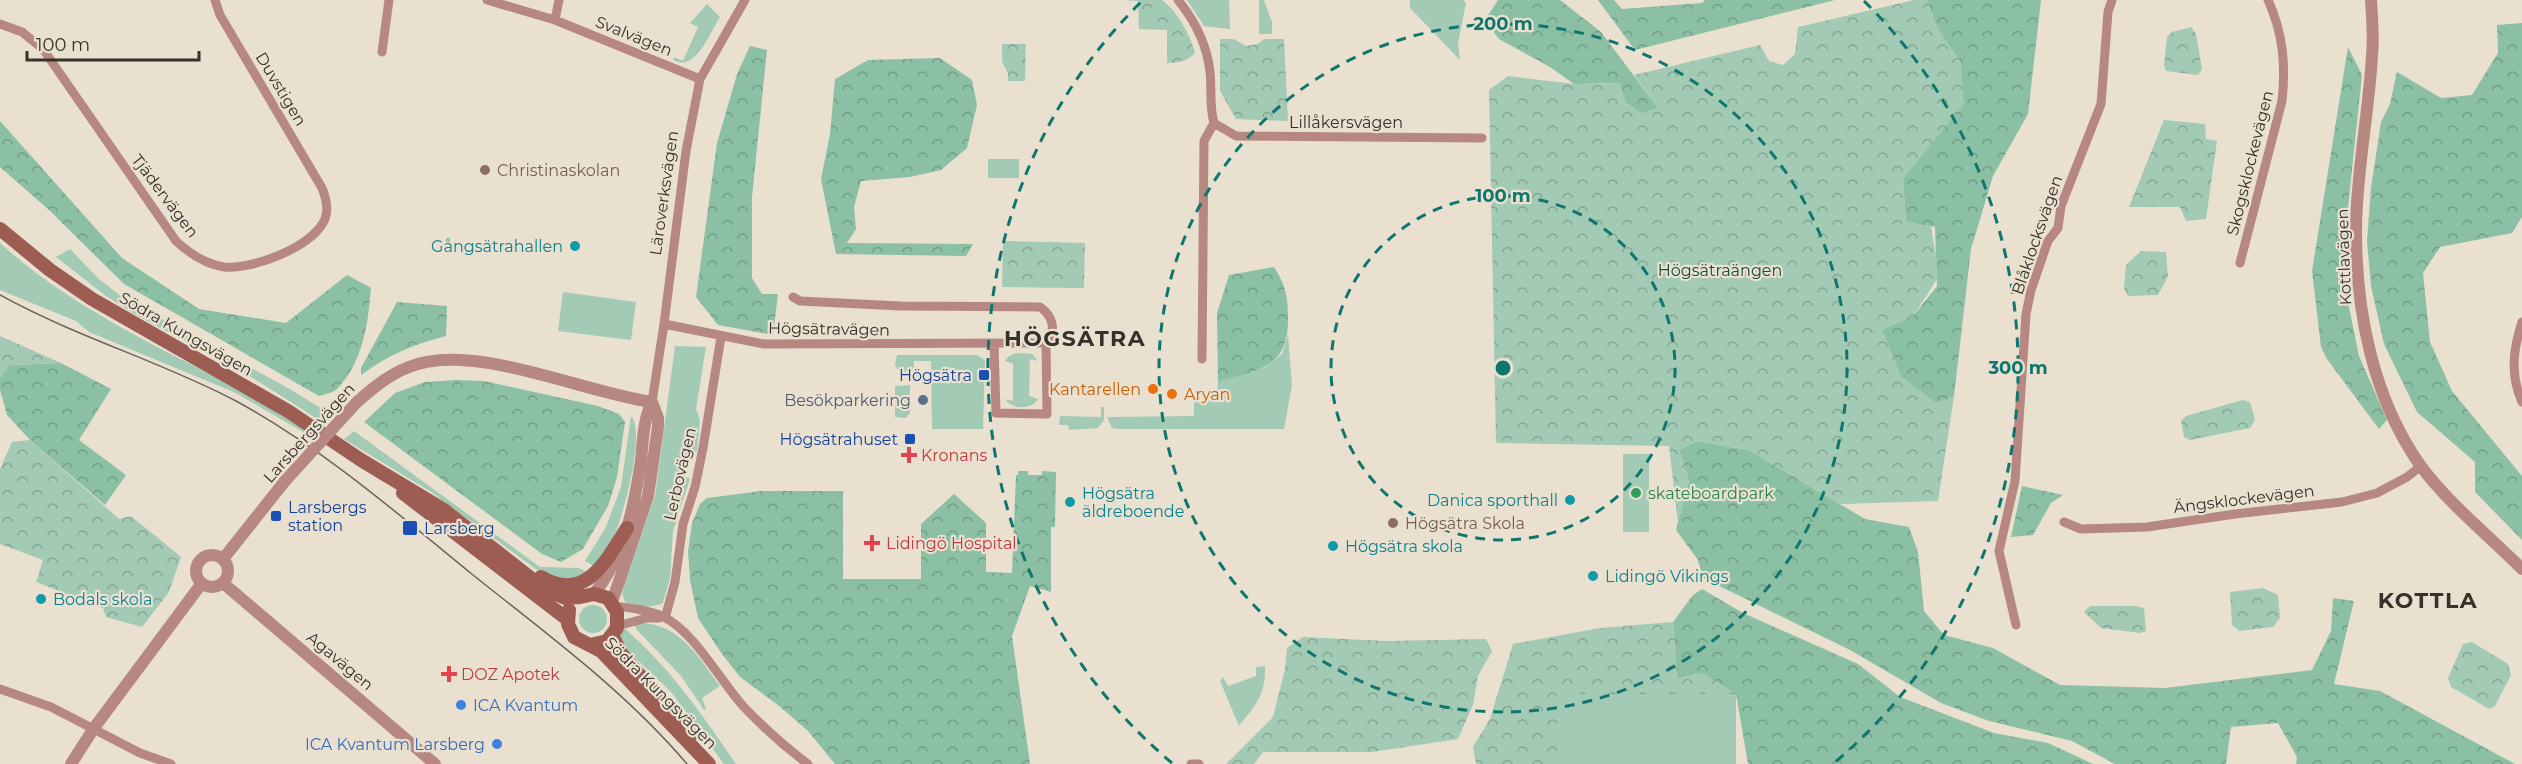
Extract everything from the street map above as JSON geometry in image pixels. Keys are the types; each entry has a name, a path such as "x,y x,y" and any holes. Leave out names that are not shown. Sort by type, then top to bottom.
{"main road":[{"name":"Södra Kungsvägen","path":"0,229 50,270 92,299 288,411 361,460 444,510 542,587 565,598 594,594"},
{"name":"Södra Kungsvägen","path":"361,460 567,619 574,637 601,651 710,764"},
{"path":"485,542 553,583 572,586 586,581 596,573 627,528"},
{"path":"594,594 604,597 613,604"},
{"path":"567,619 570,608 580,597"},
{"name":"Södra Kungsvägen","path":"613,604 618,616 615,631 620,652 681,722 710,764"},
{"name":"Södra Kungsvägen","path":"590,645 602,643 615,631"}],"street":[{"name":"Duvstigen","path":"215,0 220,15 324,192"},
{"path":"382,52 389,0"},
{"name":"Svalvägen","path":"487,0 555,20 700,79"},
{"path":"555,20 559,0"},
{"name":"Läroverksvägen","path":"594,594 612,567 627,528 636,494 646,420 652,402 664,324 683,172 700,79 746,0"},
{"path":"1178,0 1190,15 1207,54 1210,73 1210,108 1214,123 1204,141 1202,359"},
{"name":"Blåklocksvägen","path":"2016,625 1999,551 2015,481 2026,314 2031,290 2048,241 2058,228 2061,206 2101,104 2108,12 2112,0"},
{"name":"Skogsklockevägen","path":"2240,263 2282,101 2285,76 2283,45 2268,0"},
{"name":"Kottlavägen","path":"2371,0 2373,53 2356,230 2360,303 2377,378 2402,435 2421,466 2440,488 2522,569"},
{"name":"Tjädervägen","path":"0,24 22,32 43,49 176,241 190,254 214,265 239,268 251,266 291,249 315,233 322,225 327,209 324,192"},
{"name":"Lillåkersvägen","path":"1214,123 1236,136 1482,138"},
{"name":"Högsätravägen","path":"793,297 800,301 900,306 1040,307 1047,312 1053,326 1052,336 1046,343 1047,414 996,413 994,344"},
{"path":"2522,322 2515,346 2513,368 2515,384 2522,402"},
{"name":"Högsätravägen","path":"664,324 764,344 1046,343"},
{"name":"Lerbovägen","path":"665,618 675,582 683,524 704,448 721,337"},
{"name":"Larsbergsvägen","path":"223,559 285,481 356,402 374,387 419,363 451,359 500,366 652,402"},
{"name":"Läroverksvägen","path":"613,604 648,496 658,427 652,402"},
{"name":"Ängsklockevägen","path":"2064,522 2081,529 2147,527 2342,502 2377,493 2407,477 2421,466"},
{"path":"212,555 223,559 228,573 223,583 210,587 202,583 196,572 201,560 212,555"},
{"path":"71,764 94,728 202,583"},
{"name":"Agavägen","path":"223,583 435,764"},
{"path":"613,604 648,611 682,629 743,706 766,729 808,764"},
{"path":"615,631 647,618 665,618"},
{"path":"0,689 51,707 140,753 171,764"},
{"path":"1191,764 1199,764"}],"green space":[{"path":"1121,0 1162,0 1182,23 1195,52 1193,55 1183,61 1167,63 1167,30 1139,29 1138,1"},
{"path":"1187,0 1229,0 1230,29 1204,26"},
{"path":"1259,0 1264,0 1272,22 1272,34 1259,34"},
{"path":"1410,0 1463,0 1466,3 1458,43 1460,60 1410,8"},
{"path":"1498,0 1560,0 1601,32 1658,108 1642,114 1626,103 1619,83 1574,84 1550,67 1499,39 1485,20"},
{"path":"1598,0 1614,0 1622,9 1702,3 1705,0 1835,0 1635,50"},
{"name":"Högsätraängen","path":"1914,0 1927,0 1937,28 1961,63 1964,104 1903,179 1906,222 1931,226 1937,279 1914,315 1882,330 1901,376 1936,403 1954,396 1938,501 1840,504 1749,450 1697,441 1679,450 1689,481 1678,522 1669,446 1496,443 1489,90 1508,76 1574,84 1620,83 1626,103 1642,114 1658,108 1634,75 1760,45 1769,61 1783,65 1795,54 1798,27"},
{"path":"1927,0 2041,0 2028,114 1993,176 1971,249 1954,396 1936,403 1901,377 1882,330 1914,315 1937,286 1935,227 1906,222 1903,179 1961,63 1937,28"},
{"path":"707,4 720,17 707,41 689,61 681,62 673,60 674,57 683,61 698,27 690,23"},
{"path":"2522,23 2522,217 2512,233 2440,247 2423,273 2430,342 2452,391 2522,476 2522,540 2475,492 2475,462 2417,412 2384,344 2371,286 2367,241 2371,188 2381,122 2390,104 2397,72 2441,98 2472,95 2498,53 2497,25"},
{"path":"2191,27 2196,34 2202,69 2198,75 2166,71 2164,65 2167,37 2172,32"},
{"path":"1220,39 1234,39 1246,46 1258,44 1264,39 1284,39 1288,121 1236,119 1220,91"},
{"path":"1002,44 1026,44 1025,81 1008,81 1008,74 1002,61"},
{"path":"750,46 767,50 752,197 752,278 762,294 778,294 773,335 718,325 696,297 717,143 737,74"},
{"path":"2348,47 2362,75 2343,255 2348,302 2359,356 2387,420 2379,429 2327,359 2321,347 2312,271"},
{"path":"940,58 972,80 977,105 967,148 941,170 910,177 861,181 854,207 856,229 847,243 973,244 966,256 836,254 821,179 830,134 835,79 868,60"},
{"path":"2164,120 2205,124 2206,139 2217,141 2206,219 2186,221 2180,207 2129,207"},
{"path":"0,121 122,258 199,309 286,323 347,275 371,288 363,342 346,378 335,390 319,396 124,284 49,210 0,167"},
{"path":"988,159 1019,159 1019,178 988,178"},
{"path":"1003,241 1085,243 1084,288 1002,287"},
{"path":"0,243 54,286 83,305 244,392 306,429 303,432 236,393 89,332 76,321 0,290"},
{"path":"70,249 98,278 123,298 288,388 327,412 319,420 253,378 136,315 106,296 56,257"},
{"path":"2141,251 2166,252 2168,276 2158,295 2128,296 2124,288 2126,265"},
{"path":"1274,267 1284,286 1288,304 1287,336 1283,349 1268,365 1218,382 1217,313 1229,275"},
{"path":"563,292 636,302 631,340 558,331"},
{"path":"397,302 447,306 446,336 402,351 361,375 361,368"},
{"path":"1288,335 1292,385 1284,429 1112,428 1107,417 1194,416 1194,401 1217,401 1218,382 1266,367 1282,354"},
{"path":"0,336 61,363 10,365 0,378"},
{"path":"675,346 706,347 696,409 700,420 697,451 685,458 682,475 690,479 673,531 670,578 663,603 654,606 639,606 625,602 622,593 655,496"},
{"path":"1016,353 1032,354 1038,361 1030,359 1029,396 1038,399 1027,407 1017,407 1005,399 1013,401 1013,364 1005,361"},
{"path":"897,355 977,355 985,360 983,429 932,429 931,361 914,361 914,371 901,372 895,366"},
{"path":"61,363 111,389 79,440 126,475 105,505 30,440 7,415 0,390 0,378 9,365"},
{"path":"484,381 598,406 619,414 625,422 617,477 608,506 583,549 561,562 542,554 364,422 395,393 425,382"},
{"path":"910,385 910,413 906,418 895,417 895,386"},
{"path":"2243,400 2250,402 2255,420 2250,428 2190,440 2184,437 2181,421 2186,416"},
{"path":"1101,407 1104,407 1104,420 1098,428 1069,430 1068,425 1059,425 1060,416 1101,417"},
{"path":"631,416 635,426 636,440 631,479 621,518 611,544 595,567 585,561 605,529 621,487"},
{"path":"354,431 540,567 579,568 589,573 566,581 541,573 431,492 344,439"},
{"path":"30,440 119,519 131,516 181,557 169,592 142,627 106,617 103,608 36,582 43,560 0,544 0,469 12,442"},
{"path":"1697,441 1749,450 1865,519 1909,527 1918,552 1924,611 1944,635 1993,648 2060,685 2165,688 2312,670 2331,631 2333,598 2354,601 2334,684 2380,691 2515,764 2296,764 2297,757 2278,723 2231,727 2226,764 2115,764 2072,741 1989,721 1941,703 1850,650 1703,578 1698,560 1676,530 1689,481 1679,450"},
{"name":"skateboardpark","path":"1623,454 1649,454 1649,532 1623,532"},
{"path":"1018,471 1028,471 1028,475 1042,475 1042,471 1056,472 1055,527 1051,527 1051,592 1030,586 1012,636 1030,764 835,764 808,731 740,677 698,618 690,580 688,552 692,523 700,504 707,498 761,491 843,491 843,579 921,579 921,524 954,494 986,523 986,572 1012,573"},
{"path":"2022,486 2063,495 2051,503 2033,535 2011,537"},
{"path":"2263,588 2278,595 2280,618 2273,627 2239,631 2232,625 2230,592"},
{"path":"1702,589 1743,613 1858,664 1900,697 1994,733 2048,743 2093,764 1748,764 1736,694 1701,673 1677,679 1673,622 1693,595"},
{"path":"593,605 603,609 607,619 603,629 593,633 583,629 579,619 583,609"},
{"path":"2090,606 2144,608 2146,631 2140,633 2101,628 2084,612"},
{"path":"1673,622 1677,679 1701,673 1736,694 1557,694 1557,764 1476,764 1473,747 1490,719 1513,644 1600,628"},
{"path":"640,623 667,629 678,636 704,664 720,686 702,698 706,709 704,710 681,676 637,630 634,625"},
{"path":"625,629 657,659 671,676 736,764 724,764 672,693 624,647 621,631"},
{"path":"1303,637 1387,641 1486,639 1492,651 1478,676 1473,705 1458,739 1372,752 1263,752 1254,764 1226,764 1273,717 1285,669 1287,648"},
{"path":"2472,642 2508,664 2511,675 2495,706 2489,709 2451,687 2448,678 2463,644"},
{"path":"1265,666 1264,684 1259,699 1239,726 1220,681 1223,677 1228,686 1256,676 1256,667"},
{"path":"1557,694 1736,694 1736,764 1557,764"}],"tram line":[{"path":"0,295 58,324 178,373 236,401 299,439 387,505 585,665 638,712 687,764"}],"place":[{"name":"Christinaskolan","path":"485,170"},
{"name":"Gångsätrahallen","path":"575,246"},
{"name":"Högsätra","path":"984,375"},
{"name":"Kantarellen","path":"1153,389"},
{"name":"Aryan","path":"1172,394"},
{"name":"Besökparkering","path":"923,400"},
{"name":"Högsätrahuset","path":"910,439"},
{"name":"Kronans","path":"909,455"},
{"name":"skateboardpark","path":"1636,493"},
{"name":"Danica sporthall","path":"1570,500"},
{"name":"Högsätra äldreboende","path":"1070,502"},
{"name":"Larsbergs station","path":"276,516"},
{"name":"Högsätra Skola","path":"1393,523"},
{"name":"Larsberg","path":"410,528"},
{"name":"Lidingö Hospital","path":"872,543"},
{"name":"Högsätra skola","path":"1333,546"},
{"name":"Lidingö Vikings","path":"1593,576"},
{"name":"Bodals skola","path":"41,599"},
{"name":"DOZ Apotek","path":"449,674"},
{"name":"ICA Kvantum","path":"461,705"},
{"name":"ICA Kvantum Larsberg","path":"497,744"}],"district":[{"name":"HÖGSÄTRA","path":"1075,338"},
{"name":"KOTTLA","path":"2428,600"}]}
